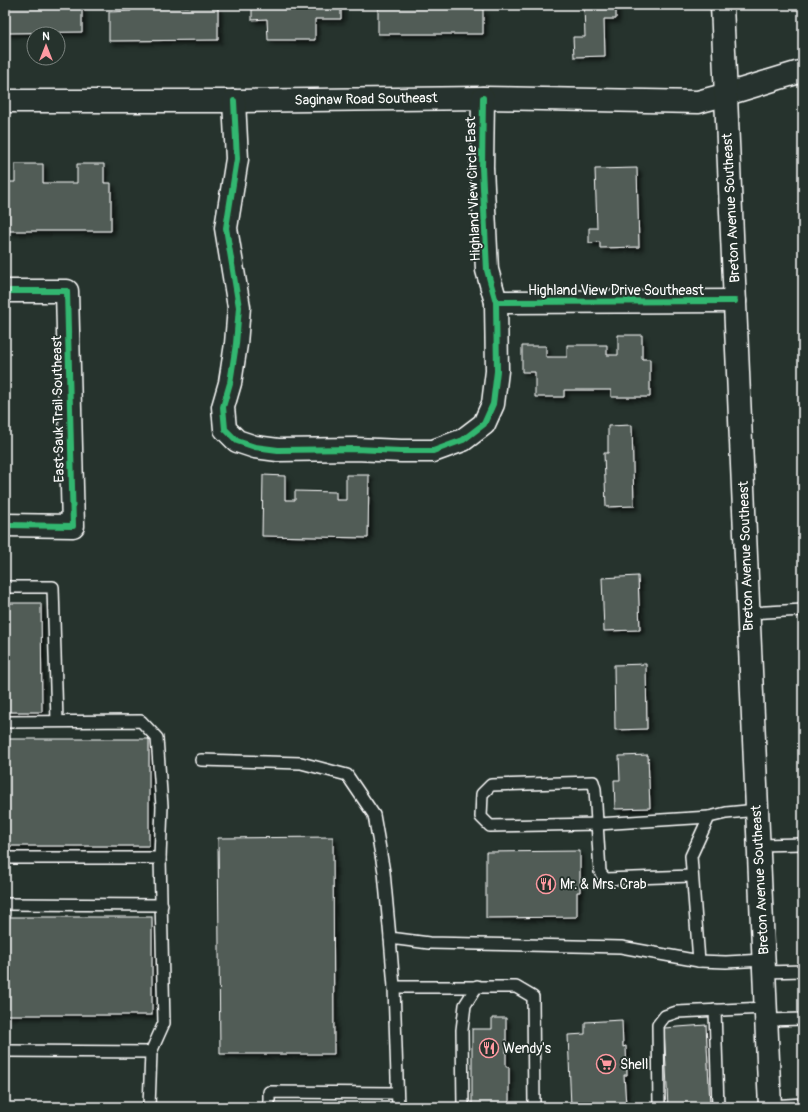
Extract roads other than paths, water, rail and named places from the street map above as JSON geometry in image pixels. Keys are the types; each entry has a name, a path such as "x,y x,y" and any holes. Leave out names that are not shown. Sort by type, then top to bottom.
{"street":[{"name":"Breton Avenue Southeast","path":"722,5 770,1107"},
{"name":"Saginaw Road Southeast","path":"5,101 234,101 483,98 698,102 726,95 803,71"},
{"name":"Highland View Circle East","path":"234,101 236,159 226,228 239,307 236,344 230,383 223,407 225,429 236,441 255,447 278,450 355,449 434,451 463,440 484,424 493,404 497,371 496,302 487,270 482,167 483,98"},
{"name":"East Sauk Trail Southeast","path":"5,291 67,291 73,526 5,525"},
{"name":"Highland View Drive Southeast","path":"496,302 735,301"}],"lane":[{"path":"5,587 53,587 57,721"},
{"path":"749,613 803,610"},
{"path":"5,722 141,720 157,738 162,806 160,858 164,1023 151,1052 149,1107"},
{"path":"200,760 302,763 347,775 374,815 384,872 390,938 394,987 398,1107"},
{"path":"692,876 605,879 600,872 598,824 593,782 491,785 482,794 481,817 490,826 598,824 709,817 726,813 757,810"},
{"path":"699,961 691,856 709,817"},
{"path":"759,845 803,844"},
{"path":"5,858 160,858"},
{"path":"5,904 162,904"},
{"path":"390,938 429,943 621,947 699,961 764,966 803,972"},
{"path":"463,1107 462,1030 466,1005 477,986"},
{"path":"394,987 516,987 534,997 534,1107"},
{"path":"715,1010 712,1055 713,1087 718,1107"},
{"path":"659,1107 663,1088 662,1056 658,1025 665,1016 677,1012 715,1010 766,1014 803,1019"},
{"path":"5,1051 151,1052"},
{"path":"269,1107 269,1092 397,1093"},
{"path":"770,1107 803,1104"}],"place":[{"name":"Mr. & Mrs. Crab","path":"546,884"},
{"name":"Wendy's","path":"489,1048"},
{"name":"Shell","path":"606,1064"}]}
